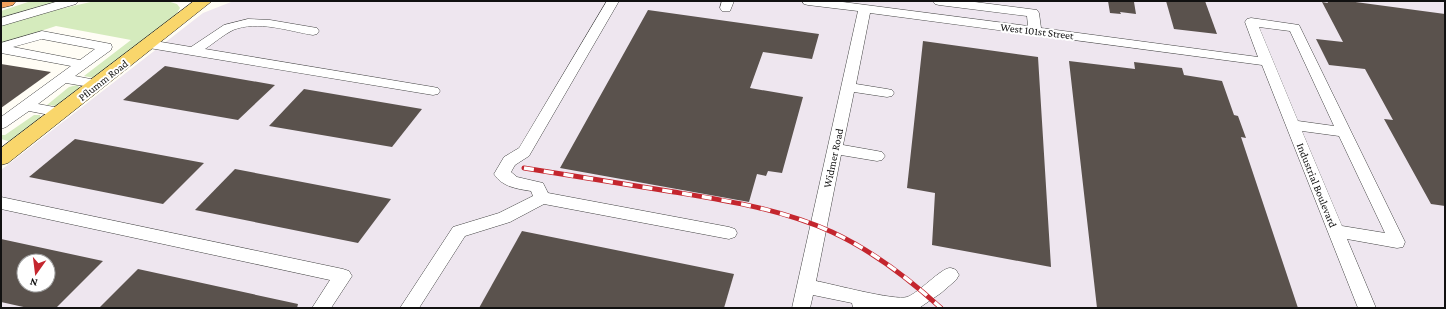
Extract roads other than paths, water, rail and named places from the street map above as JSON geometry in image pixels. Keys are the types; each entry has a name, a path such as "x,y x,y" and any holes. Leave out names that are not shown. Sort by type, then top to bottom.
{"highway":[{"path":"1,3 7,1"}],"main road":[{"name":"Pflumm Road","path":"5,151 60,112 204,1"}],"street":[{"path":"1,22 72,1"},
{"path":"542,198 537,187 513,182 502,174 509,161 524,152 613,1"},
{"name":"West 101st Street","path":"814,1 865,8 901,7 1035,31 1267,62"},
{"path":"939,1 1033,13 1035,31"},
{"name":"Widmer Road","path":"802,308 865,8"},
{"name":"Industrial Boulevard","path":"1345,132 1295,28 1251,22 1367,308"},
{"path":"194,51 227,29 243,23 256,23 313,31"},
{"path":"1,48 42,35 106,47 1,124"},
{"path":"149,44 433,91"},
{"path":"1,48 82,64"},
{"path":"63,78 96,84"},
{"path":"848,87 887,93"},
{"path":"26,106 60,112"},
{"path":"1293,125 1345,132 1397,242 1336,231"},
{"path":"835,149 877,156"},
{"path":"409,308 459,231 504,218 542,198 729,233"},
{"path":"1,203 343,276 321,308"},
{"path":"806,286 862,303 907,305 925,294 950,275"}],"railway":[{"path":"524,168 715,199 794,217 847,239 876,256 916,286 941,308"}]}
